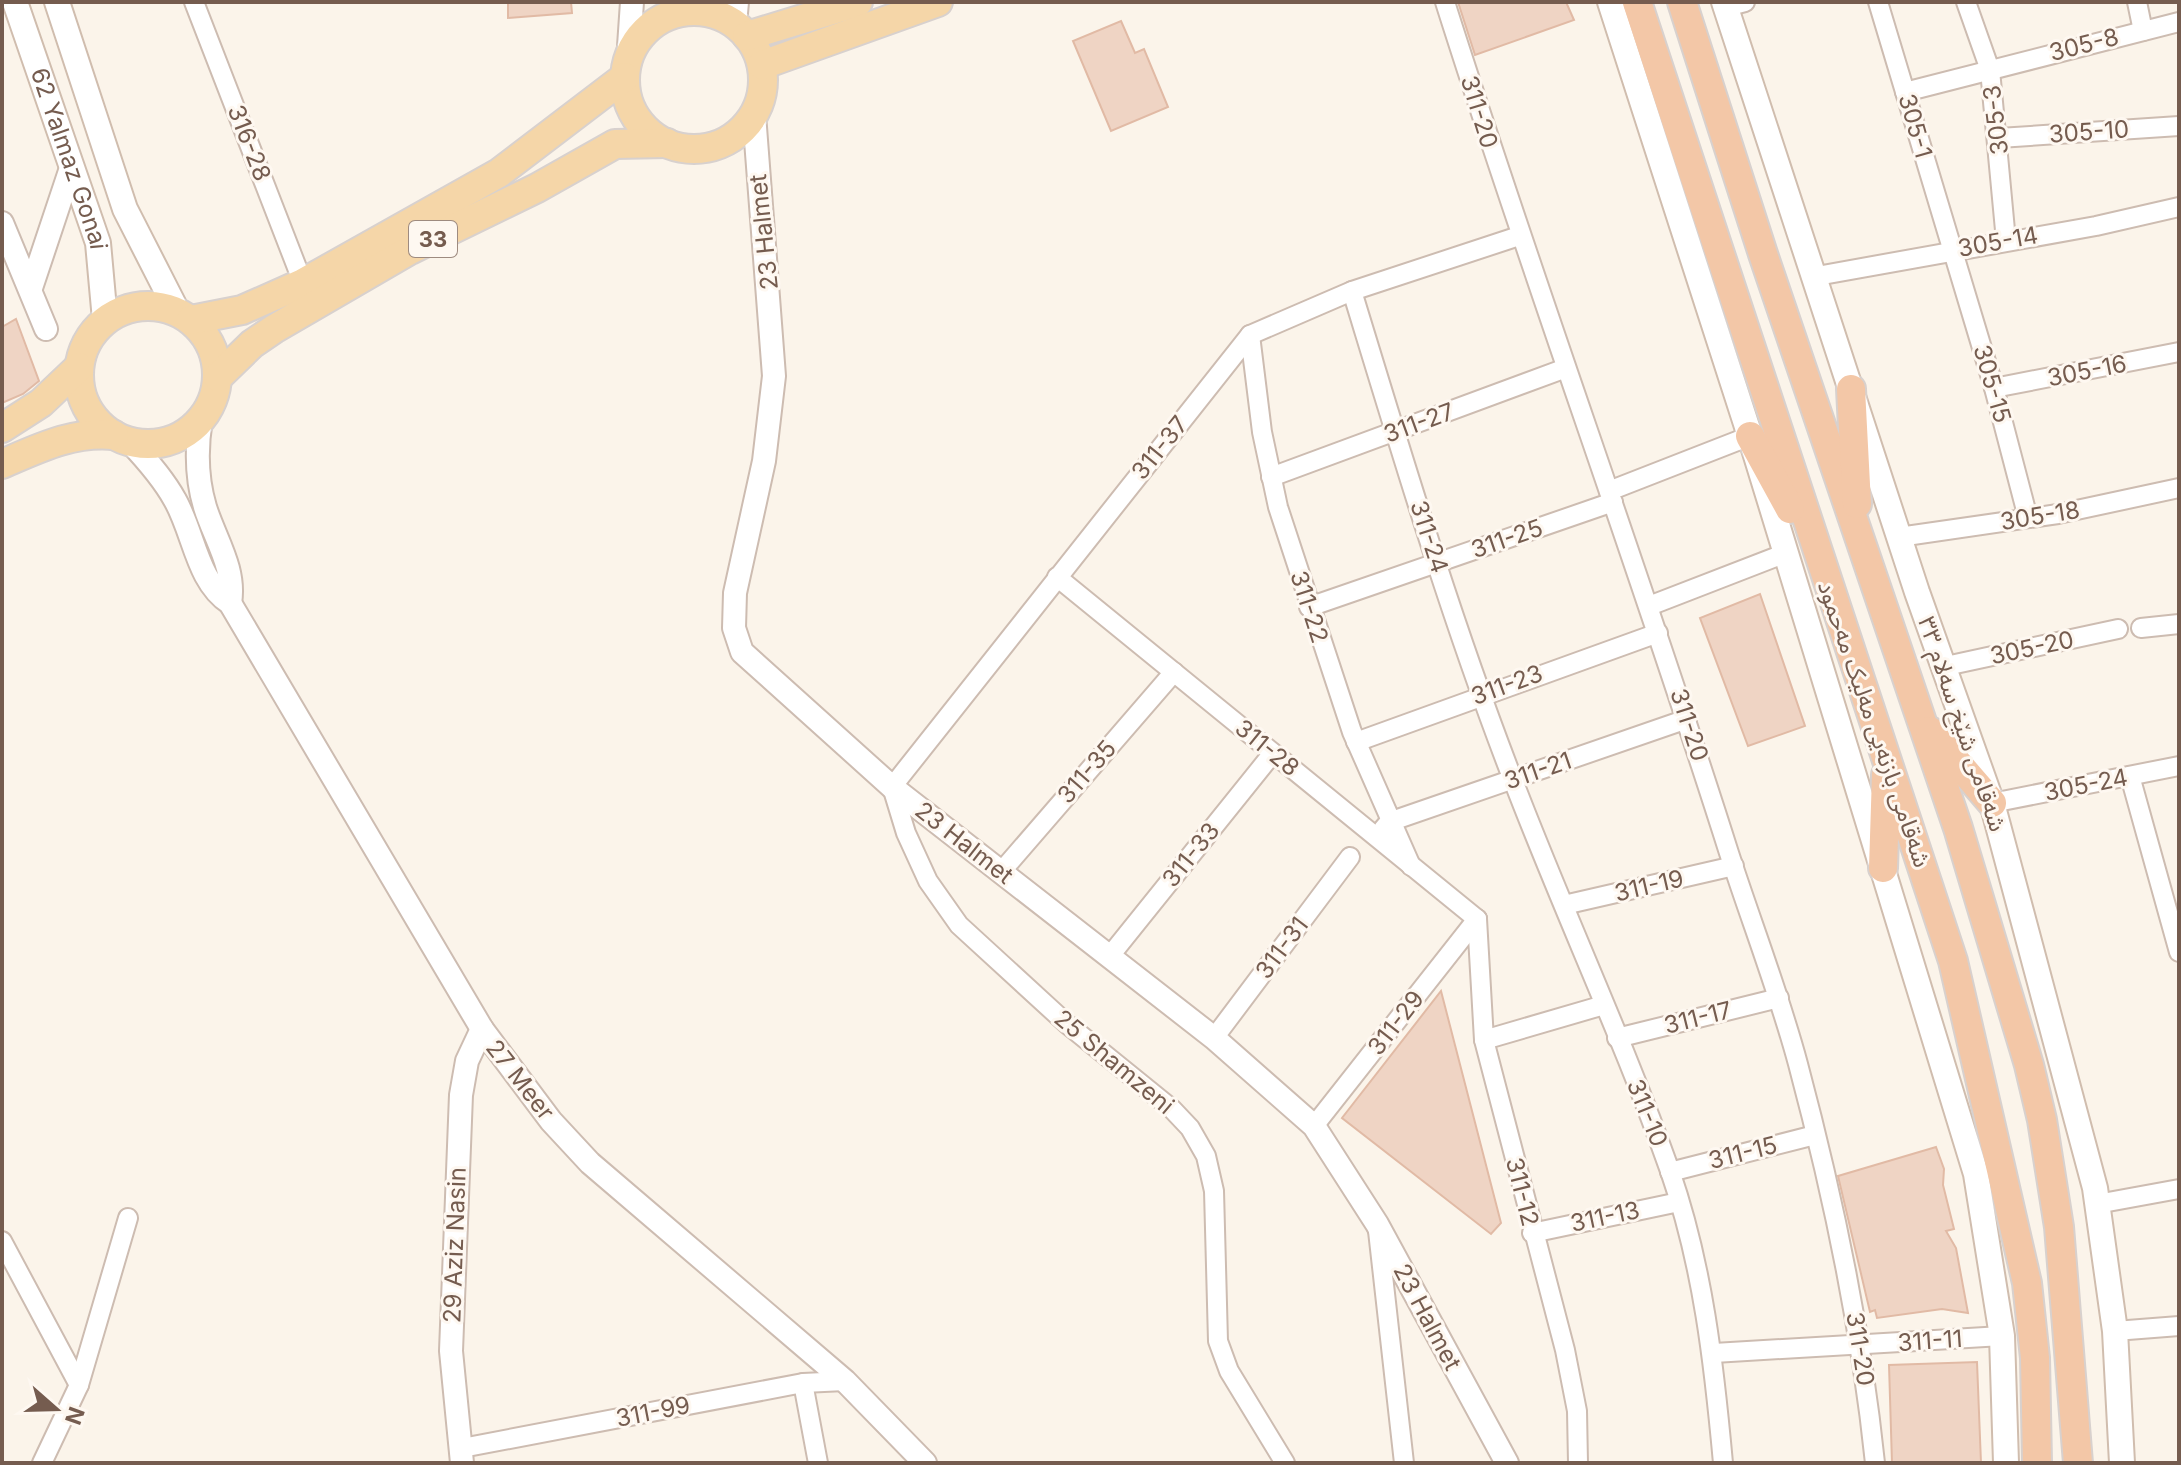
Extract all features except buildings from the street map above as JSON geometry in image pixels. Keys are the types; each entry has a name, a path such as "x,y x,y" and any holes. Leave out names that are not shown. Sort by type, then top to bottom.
{"highway":[{"name":"شەقامی بازنەیی مەلیک مەحمود","path":"1637,2 1953,961 2027,1283 2035,1358 2037,1463"},
{"name":"شەقامی بازنەیی مەلیک مەحمود","path":"1682,2 1958,828 2029,1065 2053,1179 2071,1354 2078,1463"},
{"path":"1851,389 1858,536"},
{"path":"1750,436 1820,563"},
{"path":"1920,720 1992,803"},
{"path":"1883,868 1887,754"},
{"path":"2027,1283 2038,1296 2047,1297 2061,1288 2064,1280"},
{"path":"2035,1358 2047,1345 2064,1347 2071,1354"}],"main road":[{"name":"62 Yalmaz Gonai","path":"15,2 98,243 105,320"},
{"name":"62 Yalmaz Gonai","path":"57,2 125,209 184,315"},
{"path":"754,114 760,98 762,65 740,21 858,2"},
{"path":"762,65 938,2"},
{"path":"1610,2 1750,436 1976,1174 2002,1336 2006,1463"},
{"name":"شەقامی شێخ سەلام ٣٣","path":"1732,4 1899,537 1992,803 2097,1204 2115,1331 2122,1463"},
{"name":"33","path":"105,320 136,307 184,315 242,310 303,283 499,173 626,69 644,32 672,14 705,11 740,21"},
{"path":"626,69 627,94 636,117 653,135 667,143"},
{"path":"51,109 89,98"},
{"name":"33","path":"201,419 210,405 218,377 252,344 410,250 537,188 615,144 667,143 700,149 731,138 754,114"},
{"path":"184,315 210,344 218,377"},
{"path":"2,428 41,403 79,367 88,342 105,320"},
{"path":"79,367 87,407 122,438"},
{"path":"2,464 65,438 97,433 144,444 176,438 201,419"}],"street":[{"name":"316-28","path":"194,2 303,283"},
{"path":"626,69 632,2"},
{"name":"311-20","path":"1445,2 1519,236 1649,606 1779,998 1815,1135 1862,1345 1875,1463"},
{"name":"305-1","path":"1878,2 1950,250"},
{"name":"305-3","path":"1966,2 1990,70 1999,138 2006,241"},
{"path":"2137,2 2143,31"},
{"name":"305-8","path":"1905,92 2179,22"},
{"name":"23 Halmet","path":"754,114 761,229 772,308 774,376 764,461 735,593 734,628 749,661 892,787 1214,1038 1314,1126 1377,1224 1507,1463"},
{"name":"305-10","path":"1999,138 2179,126"},
{"path":"31,288 71,168"},
{"name":"305-14","path":"1817,276 2179,207"},
{"path":"2,223 11,267 31,288 46,329"},
{"name":"311-37","path":"892,787 1250,335 1352,291 1519,236"},
{"name":"305-15","path":"1950,250 1994,388 2028,518"},
{"name":"311-24","path":"1352,291 1437,563 1513,780"},
{"name":"311-22","path":"1250,335 1271,477 1309,607 1356,742 1411,866"},
{"name":"305-16","path":"1994,388 2179,352"},
{"name":"311-27","path":"1271,477 1566,368"},
{"name":"27 Meer","path":"201,419 197,455 199,482 231,578 230,603"},
{"name":"311-25","path":"1309,607 1437,563 1611,496 1750,436"},
{"name":"27 Meer","path":"122,438 165,484 184,517 207,579 230,603 482,1029 542,1110 590,1163 845,1381 925,1463"},
{"name":"305-18","path":"1899,537 2028,518 2179,488"},
{"path":"1649,606 1786,553"},
{"name":"311-28","path":"1057,577 1477,919"},
{"path":"2141,628 2179,624"},
{"name":"305-20","path":"1946,666 2118,629"},
{"name":"311-23","path":"1356,742 1658,633"},
{"name":"311-35","path":"1001,872 1174,672"},
{"name":"311-21","path":"1389,822 1687,719"},
{"name":"311-33","path":"1109,957 1273,753"},
{"name":"305-24","path":"1992,803 2179,766"},
{"path":"2130,776 2173,913 2179,952"},
{"name":"311-10","path":"1513,780 1670,1172 1714,1353 1723,1463"},
{"name":"25 Shamzeni","path":"892,787 906,833 928,881 959,925 1067,1024 1172,1109 1190,1128 1206,1156 1214,1191 1218,1341 1229,1371 1285,1463"},
{"path":"1377,838 1389,822"},
{"name":"311-31","path":"1214,1038 1350,857"},
{"name":"311-19","path":"1564,905 1734,866"},
{"name":"311-12","path":"1477,919 1484,1040 1574,1391 1578,1463"},
{"name":"311-29","path":"1314,1126 1477,919"},
{"name":"311-17","path":"1617,1038 1779,998"},
{"path":"1484,1040 1604,1005"},
{"name":"29 Aziz Nasin","path":"462,1456 451,1351 460,1110 467,1061 482,1029"},
{"name":"311-15","path":"1670,1172 1815,1135"},
{"path":"2097,1204 2179,1189"},
{"name":"311-13","path":"1532,1233 1679,1202"},
{"path":"42,1463 79,1385 128,1218"},
{"path":"1377,1224 1404,1463"},
{"path":"2,1241 79,1385"},
{"path":"2115,1331 2179,1326"},
{"name":"311-11","path":"1714,1353 2002,1336"},
{"name":"311-99","path":"462,1456 803,1383 845,1381"},
{"path":"803,1383 818,1463"}]}
